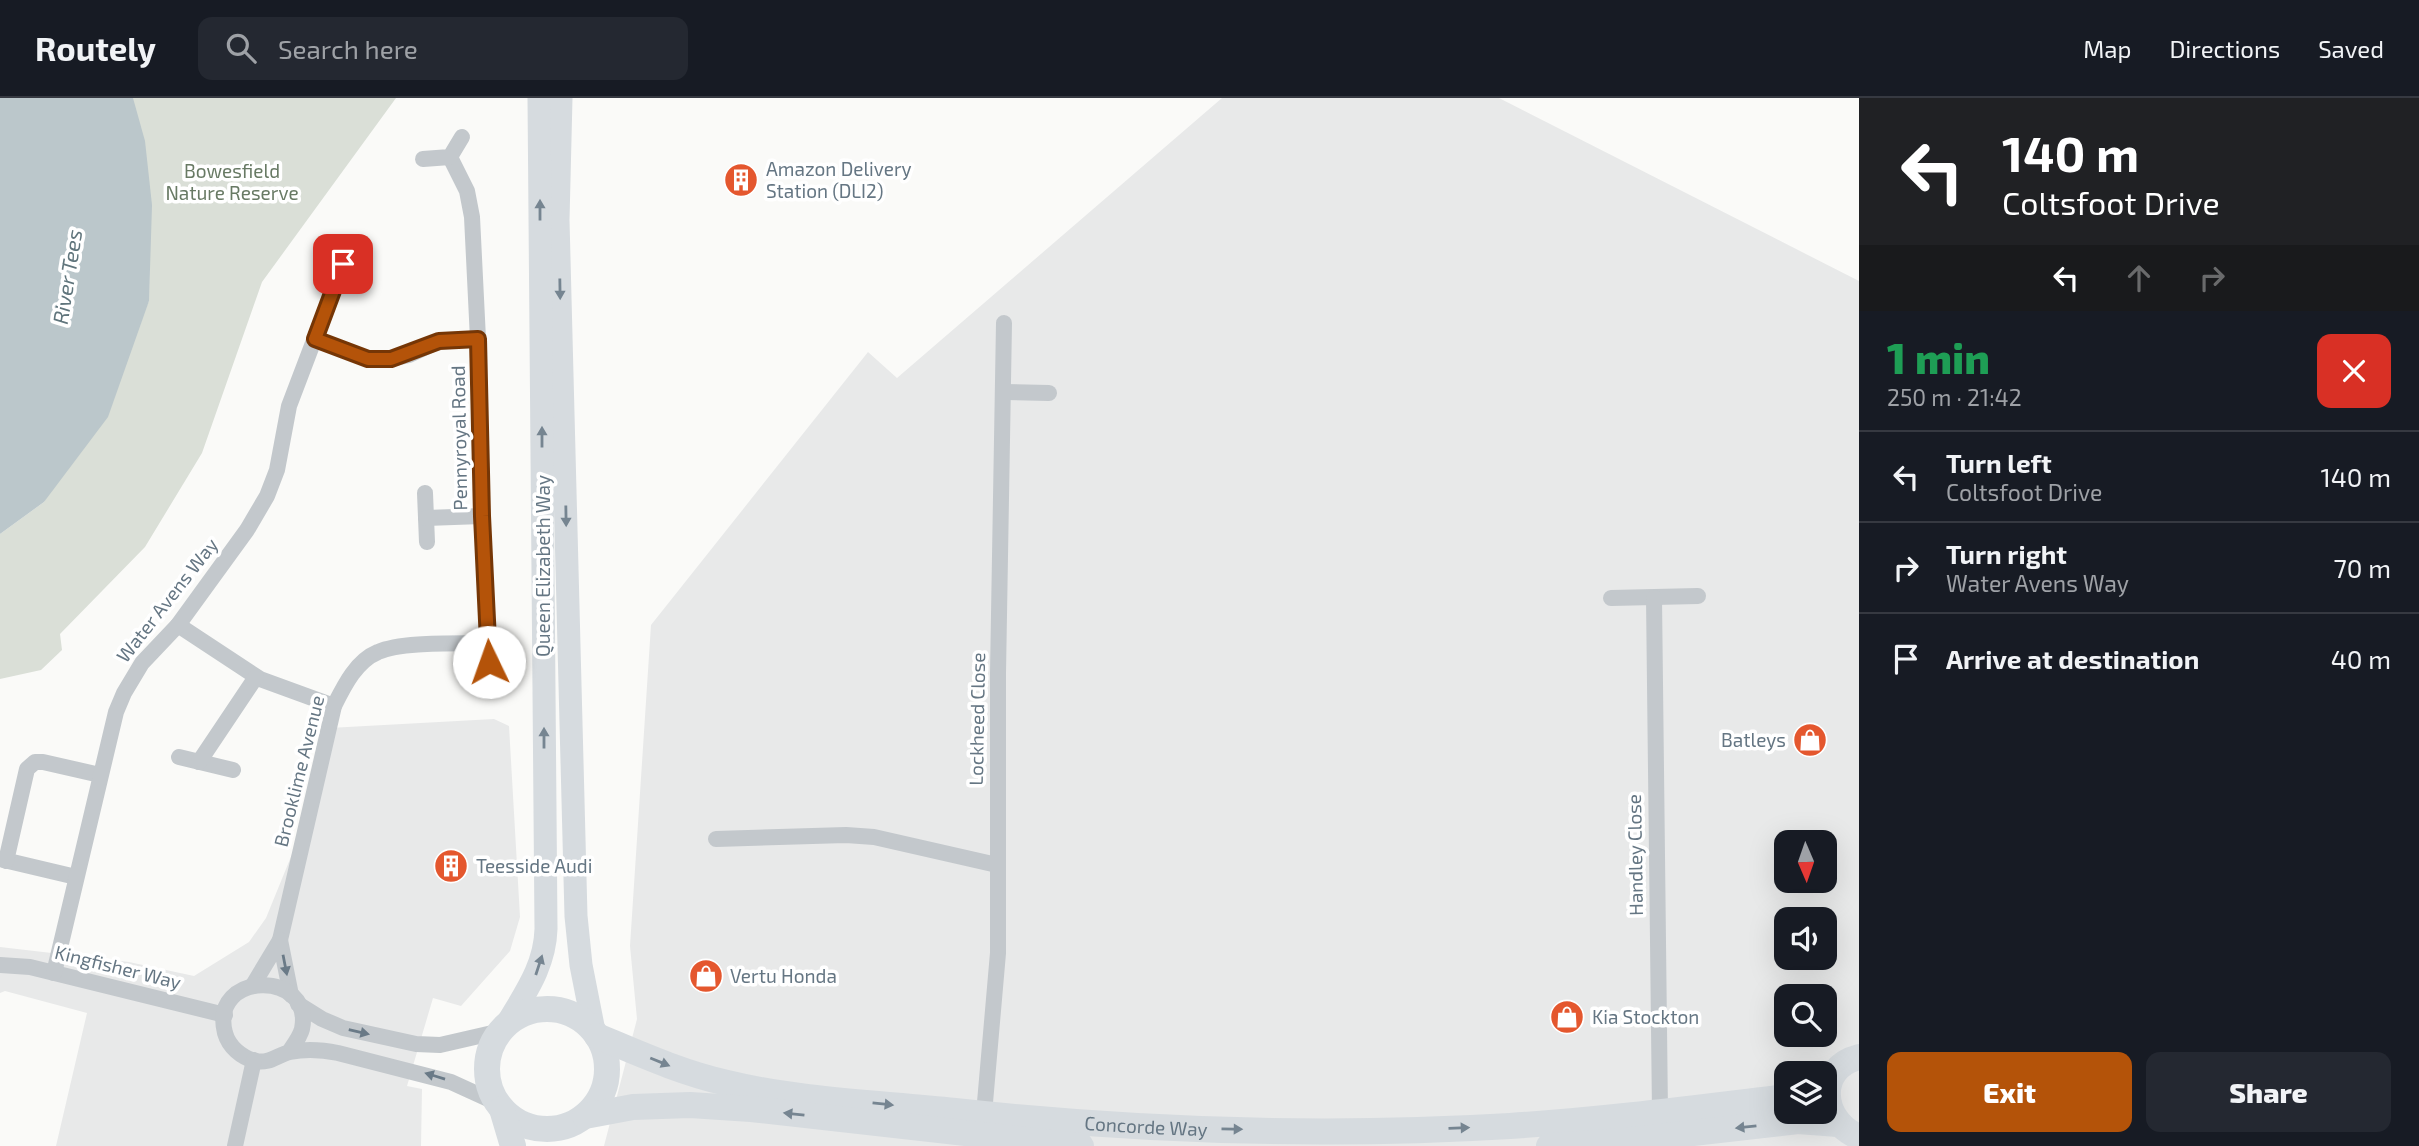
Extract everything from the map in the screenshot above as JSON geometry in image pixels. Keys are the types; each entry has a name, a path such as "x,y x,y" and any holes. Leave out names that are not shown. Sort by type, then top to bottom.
{"main road":[{"path":"513,1146 500,1106 490,1088 487,1070 489,1051 504,1028 527,1013 548,1009 575,1016 595,1034 606,1056 606,1078 600,1097 583,1117 568,1146"},
{"name":"Concorde Way","path":"595,1034 668,1065 727,1083 782,1093 1076,1122 1224,1129 1374,1131 1509,1126 1660,1113 1774,1099"},
{"path":"1837,1070 1859,1057"},
{"name":"Concorde Way","path":"583,1117 633,1107 690,1105 1081,1146"},
{"path":"500,1106 525,1125 545,1129 566,1126 583,1117"},
{"path":"1549,1146 1624,1141 1798,1121 1848,1131"}],"street":[{"name":"Queen Elizabeth Way","path":"504,1028 537,973 546,929 539,98"},
{"name":"Queen Elizabeth Way","path":"561,98 558,220 576,916 581,965 595,1034"},
{"path":"423,159 450,157 462,137"},
{"name":"Pennyroyal Road","path":"450,157 467,191 472,217 490,680"},
{"path":"321,254 343,264 362,257"},
{"name":"Water Avens Way","path":"54,973 100,775 116,712 124,692 142,663 178,625 247,530 267,496 277,470 289,406 343,264"},
{"name":"Lockheed Close","path":"984,1114 998,953 1004,323"},
{"path":"315,339 368,359 391,359 439,341 478,339"},
{"path":"1004,392 1049,393"},
{"path":"425,493 427,542"},
{"path":"426,518 482,516"},
{"path":"1611,598 1698,596"},
{"name":"Handley Close","path":"1654,598 1660,1113"},
{"path":"178,625 256,677 334,706"},
{"name":"Brooklime Avenue","path":"280,940 334,706 357,667 378,652 405,647 488,643"},
{"path":"199,762 256,677"},
{"path":"179,757 233,769"},
{"path":"76,877 3,860 27,769 35,762 43,762 100,775"},
{"path":"716,839 846,835 874,837 997,864"},
{"path":"280,940 253,985 236,995 229,1003 224,1028 231,1046 240,1055 254,1060 275,1060 289,1052 320,1050 421,1072 452,1082 500,1106"},
{"path":"280,940 294,999 302,1014 302,1030 289,1052"},
{"name":"Kingfisher Way","path":"0,965 30,967 225,1015"},
{"path":"253,985 272,985 322,1019 344,1028 416,1044 440,1045 504,1028"},
{"path":"235,1146 254,1060"}],"shaded area":[{"path":"1222,98 1499,98 1859,281 1859,1146 604,1146 637,1019 630,946 651,625 868,352 897,378"},
{"path":"494,719 509,726 520,917 510,951 461,1006 433,998 407,1086 422,1089 421,1146 56,1146 87,1013 5,991 0,993 0,947 129,962 194,976 249,942 266,918 310,810 329,728"}],"green space":[{"name":"Bowesfield Nature Reserve","path":"121,98 396,98 262,282 202,453 145,547 60,634 62,650 41,670 0,679 0,534 44,502 149,301 150,203"}],"water":[{"name":"River Tees","path":"0,98 133,98 145,141 152,205 149,301 108,417 44,502 0,534"}],"place":[{"name":"Amazon Delivery Station (DLI2)","path":"741,180"},
{"name":"Batleys","path":"1810,740"},
{"name":"Teesside Audi","path":"451,866"},
{"name":"Vertu Honda","path":"706,976"},
{"name":"Kia Stockton","path":"1567,1017"}],"route":[{"path":"343,264 315,339 368,359 391,359 409,355 439,341 478,339 489,662"}]}
